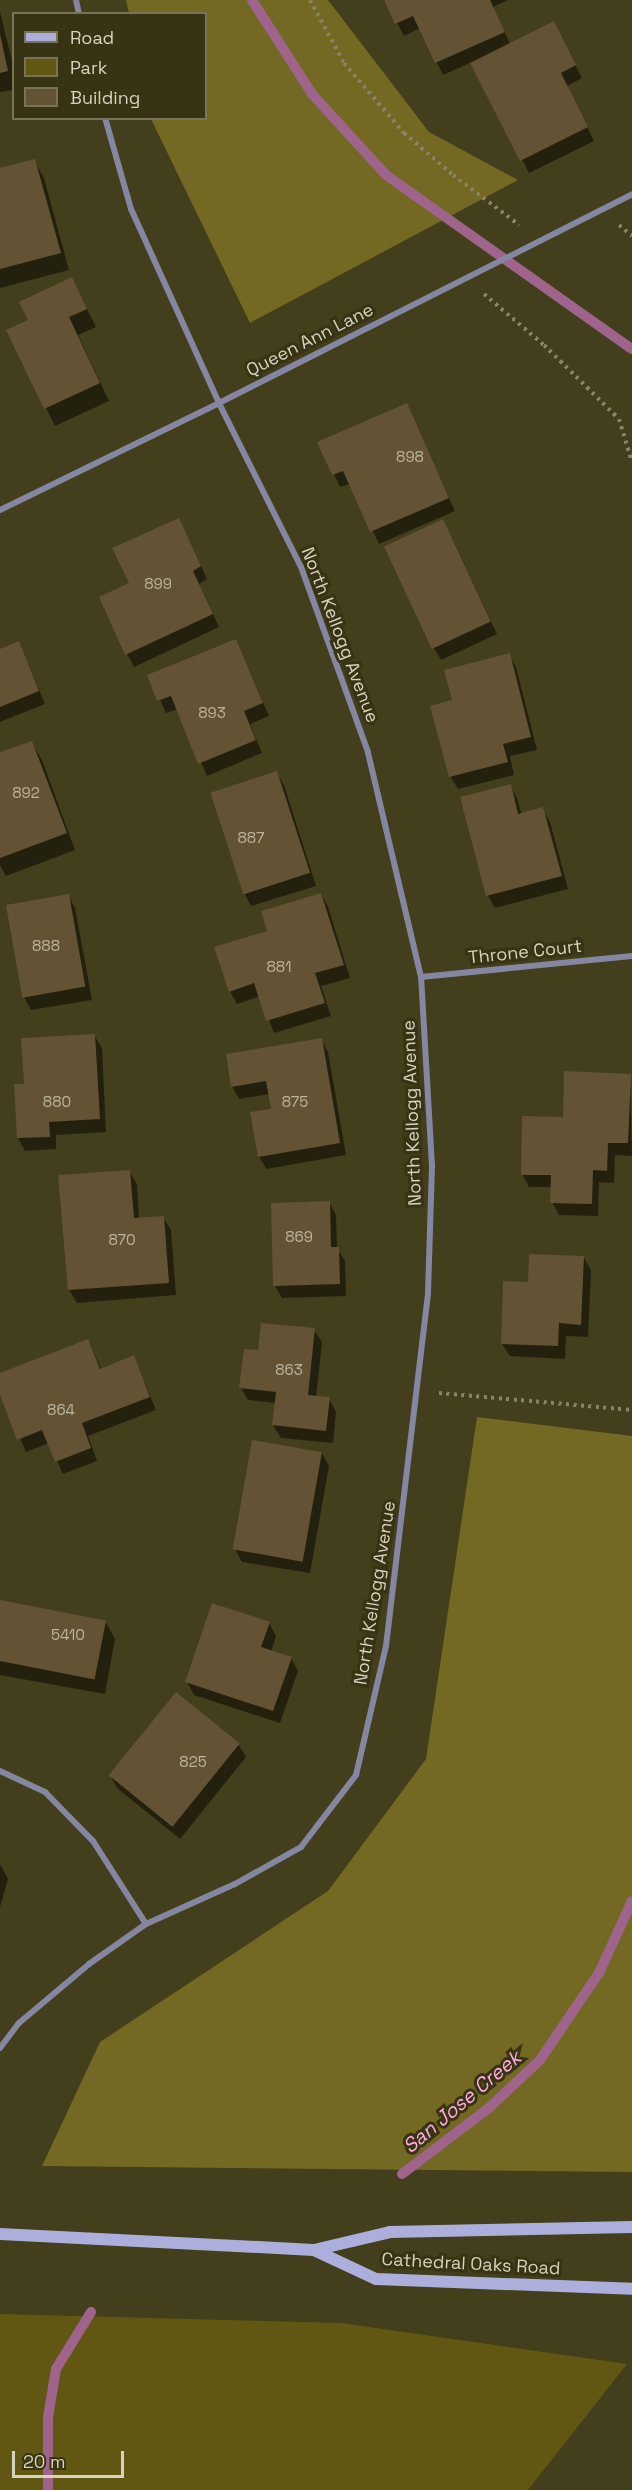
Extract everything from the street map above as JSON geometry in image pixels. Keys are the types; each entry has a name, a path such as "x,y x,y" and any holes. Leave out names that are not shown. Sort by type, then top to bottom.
{"main road":[{"name":"Cathedral Oaks Road","path":"0,2234 314,2250 390,2232 632,2227"},
{"name":"Cathedral Oaks Road","path":"314,2250 376,2279 632,2289"}],"street":[{"name":"North Kellogg Avenue","path":"0,2048 19,2023 80,1971 146,1924 235,1884 301,1847 356,1775 386,1646 428,1293 432,1167 421,977 368,752 301,567 219,403 131,209 106,120"},
{"name":"Queen Ann Lane","path":"0,510 219,403 632,194"},
{"name":"Throne Court","path":"421,977 632,956"},
{"path":"0,1772 45,1792 93,1841 146,1924"}],"path":[{"path":"310,0 344,63 404,133 453,175 540,240"},
{"path":"465,278 544,345 619,419 632,462"},
{"path":"417,1391 632,1410"}],"green space":[{"path":"0,2314 341,2323 627,2364 528,2490 0,2490"}],"shaded area":[{"path":"126,0 328,0 429,132 518,180 250,323 151,120 207,120 207,12 129,12"},
{"path":"477,1417 632,1436 632,2172 42,2166 100,2042 328,1891 426,1759"}],"building":[{"path":"384,0 490,0 505,32 435,63 413,16 395,24"},
{"path":"554,21 576,65 561,73 588,127 520,161 470,63"},
{"path":"0,34 8,71 0,73"},
{"path":"35,159 61,253 0,269 0,168"},
{"path":"72,277 87,309 69,317 100,383 44,409 6,330 28,320 19,302"},
{"path":"407,403 449,498 370,532 343,471 332,475 317,442"},
{"path":"179,518 201,566 193,571 213,614 125,655 99,597 129,583 112,548"},
{"path":"443,519 491,621 432,649 384,546"},
{"path":"236,639 263,703 244,711 256,740 198,764 171,696 157,701 147,675"},
{"path":"19,641 39,691 0,707 0,649"},
{"path":"510,653 531,737 503,744 508,762 449,777 430,706 452,700 444,670"},
{"path":"32,741 67,833 0,858 0,752"},
{"path":"277,771 310,873 243,894 210,793"},
{"path":"511,784 518,814 543,807 562,876 486,896 460,797"},
{"path":"321,893 344,965 315,973 325,1003 266,1021 254,983 229,992 214,947 267,931 261,911"},
{"path":"69,894 85,987 22,998 6,905"},
{"path":"95,1034 100,1119 49,1122 50,1137 17,1138 14,1084 24,1084 21,1038"},
{"path":"322,1038 340,1143 258,1157 250,1112 271,1109 266,1081 231,1087 226,1054"},
{"path":"564,1071 631,1074 628,1143 608,1143 607,1171 593,1170 592,1204 550,1203 551,1175 521,1175 522,1116 563,1117"},
{"path":"130,1170 134,1218 164,1216 169,1283 68,1290 58,1175"},
{"path":"330,1201 331,1247 339,1247 340,1284 273,1286 271,1203"},
{"path":"529,1254 584,1256 581,1325 559,1323 558,1346 501,1344 503,1281 528,1282"},
{"path":"261,1323 315,1328 308,1395 330,1397 326,1431 272,1425 276,1392 239,1388 244,1349 258,1350"},
{"path":"88,1339 100,1369 134,1355 150,1397 82,1423 91,1448 55,1462 42,1430 17,1440 0,1395 0,1373"},
{"path":"252,1440 322,1452 303,1562 233,1549"},
{"path":"0,1600 106,1621 95,1680 0,1661"},
{"path":"212,1603 270,1622 261,1647 292,1657 273,1711 185,1682"},
{"path":"176,1692 240,1744 172,1827 109,1775"}],"waterway":[{"path":"252,0 312,94 386,175 632,349"},
{"name":"San Jose Creek","path":"402,2174 489,2108 540,2060 599,1973 632,1901"},
{"name":"San Jose Creek","path":"48,2490 48,2417 56,2369 91,2312"}]}
